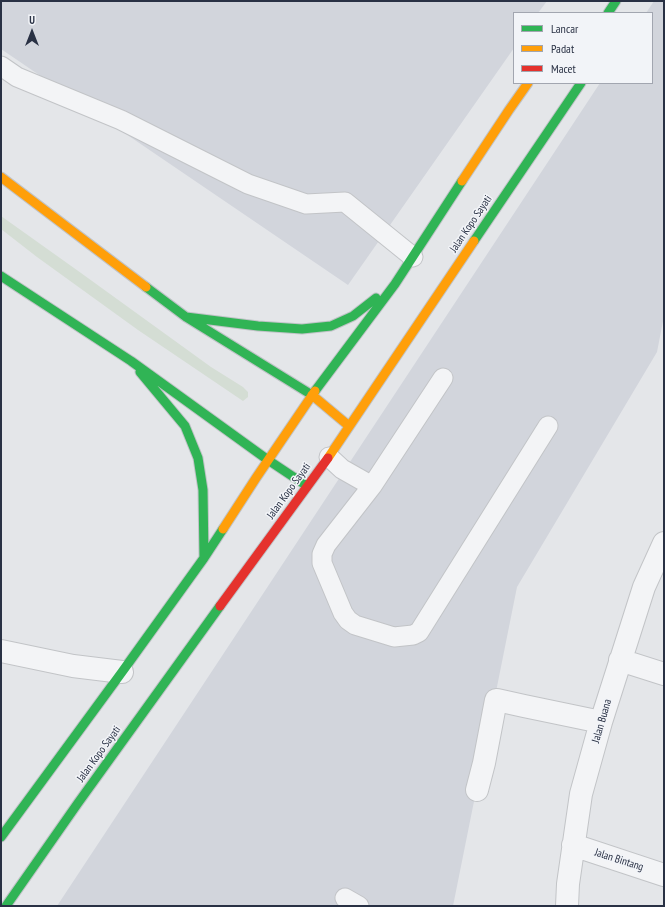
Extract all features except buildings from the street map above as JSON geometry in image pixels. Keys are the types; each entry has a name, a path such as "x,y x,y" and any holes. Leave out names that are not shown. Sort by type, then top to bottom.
{"main road":[{"path":"609,12 616,1"},
{"path":"1,837 204,558 312,395 395,284 527,84"},
{"name":"Jalan Kopo Sayati","path":"6,906 78,803 329,457 580,84"},
{"path":"1,177 186,317 312,395 349,426"},
{"path":"1,276 131,361 268,460 307,486"},
{"path":"186,317 258,326 302,329 331,326 353,316 395,284"},
{"path":"131,361 185,426 198,458 203,490 204,558"}],"street":[{"name":"Jalan Buana","path":"567,906 573,845 582,794 601,722 644,587 664,543"},
{"path":"1,651 73,666 122,672"},
{"path":"620,660 664,674"},
{"path":"477,790 484,763 496,700 601,722"},
{"name":"Jalan Bintang","path":"573,845 664,875"}],"lane":[{"path":"1,66 17,77 121,120 248,184 306,204 345,202 413,257"},
{"path":"443,378 372,486 326,545 322,554 322,563 343,613 348,620 355,625 394,637 413,635 419,632 548,426"},
{"path":"329,457 342,469 372,486"}],"shaded area":[{"path":"1,1 547,1 539,12 513,12 513,49 348,285 1,49"},
{"path":"654,1 664,1 664,316 657,352 517,587 453,906 57,906 599,84 653,84 653,12 647,12"},
{"path":"1,216 211,367 243,387 248,392 248,397 243,401 138,330 37,257 1,229"}],"traffic: fast":[{"path":"609,12 616,1"},
{"path":"474,241 580,84"},
{"path":"315,391 395,284 462,181"},
{"path":"1,276 131,361 268,460"},
{"path":"146,287 186,317 312,395"},
{"path":"186,317 258,326 302,329 331,326 353,316 376,298"},
{"path":"140,372 185,426 198,458 203,490 204,558"},
{"path":"268,460 307,486"},
{"path":"1,837 122,672 204,558 223,529"},
{"path":"6,906 220,606"}],"traffic: slow":[{"path":"462,181 527,84"},
{"path":"1,177 146,287"},
{"path":"328,458 474,241"},
{"path":"223,529 315,391"},
{"path":"312,395 349,426"}],"traffic: jam":[{"path":"220,606 328,458"}]}
